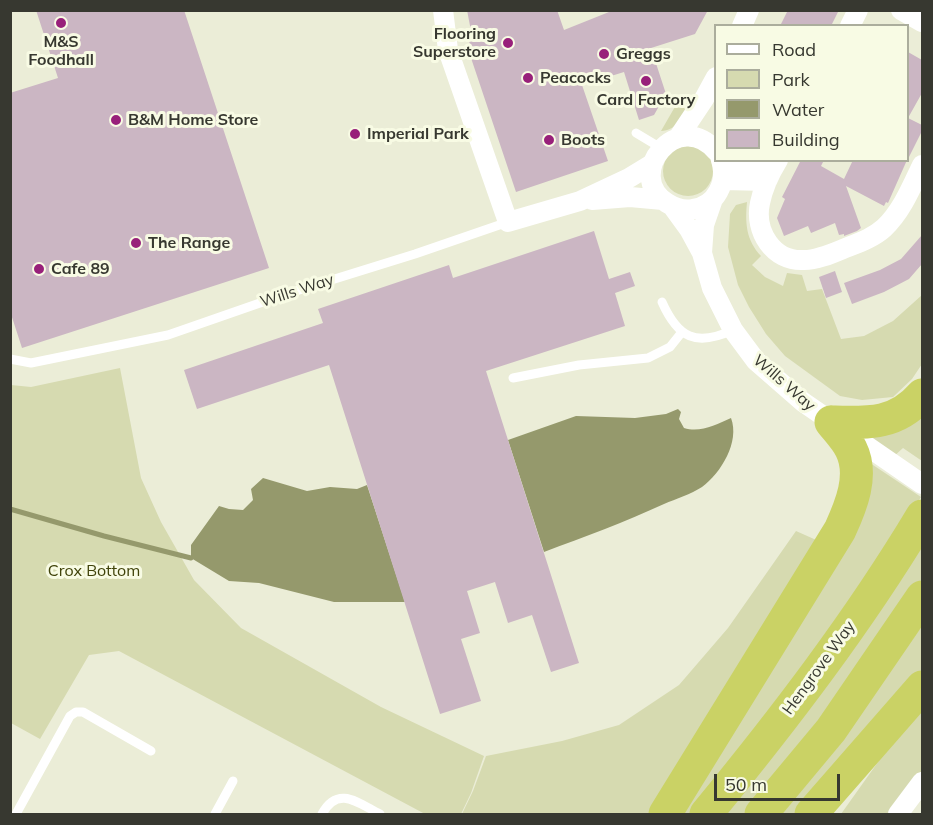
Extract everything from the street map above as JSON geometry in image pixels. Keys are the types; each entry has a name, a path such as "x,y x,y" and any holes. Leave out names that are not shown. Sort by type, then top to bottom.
{"highway":[{"path":"831,422 873,423 887,419 907,410 922,395"},
{"path":"665,814 835,539 850,508 856,474 855,459 851,449 831,422"},
{"name":"Hengrove Way","path":"706,814 758,751 833,651 874,593 918,522"},
{"path":"761,814 831,730 922,597"},
{"path":"811,814 922,687"}],"street":[{"path":"442,10 448,50 508,222"},
{"path":"743,24 749,10"},
{"path":"851,24 858,10"},
{"path":"901,10 922,22"},
{"name":"Wills Way","path":"508,222 580,201 629,178 657,156 669,142 678,138 705,99 714,81"},
{"name":"Wills Way","path":"705,99 701,120 714,152"},
{"path":"678,138 694,138 714,156"},
{"name":"Wills Way","path":"657,156 651,177 655,190 689,230 702,253 712,288 733,330 750,354 769,374 803,402 922,484"},
{"name":"Wills Way","path":"702,253 704,225 713,199 719,190 717,162"},
{"path":"736,162 774,168 759,212 764,236 778,254 790,259 803,260 823,257 869,238 883,229 901,204 922,165"},
{"name":"Wills Way","path":"580,201 630,197 668,204 684,210 705,206 713,199"},
{"path":"898,814 922,782"}],"lane":[{"path":"636,133 657,156"},
{"name":"Wills Way","path":"10,359 31,363 168,335 508,222"},
{"path":"662,302 671,322 682,332 704,339 714,338 733,330"},
{"path":"513,378 579,366 648,358 670,347 682,332"},
{"path":"16,814 70,716 76,712 83,712 151,751"},
{"path":"215,814 233,781"},
{"path":"322,814 327,805 339,798 350,799 380,814"}],"green space":[{"path":"684,101 691,105 682,118 675,126 661,131 676,105"},
{"path":"683,146 693,146 706,153 713,166 713,176 706,189 693,196 683,196 674,192 667,185 663,176 663,166 667,157 674,150"},
{"path":"747,202 746,217 749,237 761,256 752,265 765,277 783,286 787,273 802,275 807,291 822,289 841,339 864,336 893,321 922,295 922,364 912,379 893,397 862,400 840,396 785,356 766,334 738,285 728,247 730,214 736,205"},
{"name":"Crox Bottom","path":"120,368 141,478 161,522 194,580 241,628 381,707 484,756 461,814 425,814 119,651 89,655 40,739 11,723 11,385 31,387"},
{"path":"922,408 922,461 903,448 892,458 860,435"},
{"path":"867,461 921,497 856,601 692,814 684,814 678,810"},
{"path":"796,531 823,543 657,814 462,814 486,756 562,741 619,725 679,685 728,628"},
{"path":"922,539 922,580 898,617 749,814 718,814"},
{"path":"922,626 922,672 797,814 782,814 840,740"},
{"path":"922,706 922,771 893,814 841,814 893,741"}],"water":[{"path":"678,409 681,412 679,419 684,428 696,430 708,428 731,418 733,437 731,447 716,474 702,487 688,494 544,552 508,440 576,416 635,418 666,414"},
{"path":"263,478 307,491 330,487 357,489 367,485 405,602 334,602 259,583 229,581 191,558 191,545 219,506 243,510 253,500 251,489"}],"building":[{"path":"36,10 184,10 269,268 22,348 10,311 10,93 58,78"},
{"path":"467,10 557,10 564,30 614,10 708,10 695,34 651,48 666,94 654,115 639,120 624,72 582,85 608,161 516,192 468,49 471,48 468,38 471,31"},
{"path":"788,10 839,10 832,24 781,24"},
{"path":"909,53 922,60 922,93 909,116"},
{"path":"909,118 922,125 922,131 909,157"},
{"path":"800,162 823,162 821,166 844,179 852,162 906,162 888,203 886,202 884,206 846,186 861,228 844,236 844,234 839,235 835,223 811,233 808,226 784,236 777,218 785,199 782,197"},
{"path":"594,231 609,279 630,272 635,286 615,293 625,326 486,371 579,663 551,672 532,615 508,623 495,582 467,591 480,633 461,639 481,701 440,714 329,365 197,409 184,370 323,323 318,309 449,265 453,278"},
{"path":"922,235 922,264 909,279 884,292 852,304 844,283 880,270 901,259"},
{"path":"835,271 842,292 826,298 819,277"}],"waterway":[{"path":"10,509 191,558"}],"place":[{"name":"M&S Foodhall","path":"61,23"},
{"name":"Flooring Superstore","path":"508,43"},
{"name":"Greggs","path":"604,54"},
{"name":"Peacocks","path":"528,78"},
{"name":"Card Factory","path":"646,81"},
{"name":"B&M Home Store","path":"116,120"},
{"name":"Imperial Park","path":"355,134"},
{"name":"Boots","path":"549,140"},
{"name":"The Range","path":"136,243"},
{"name":"Cafe 89","path":"39,269"}]}
